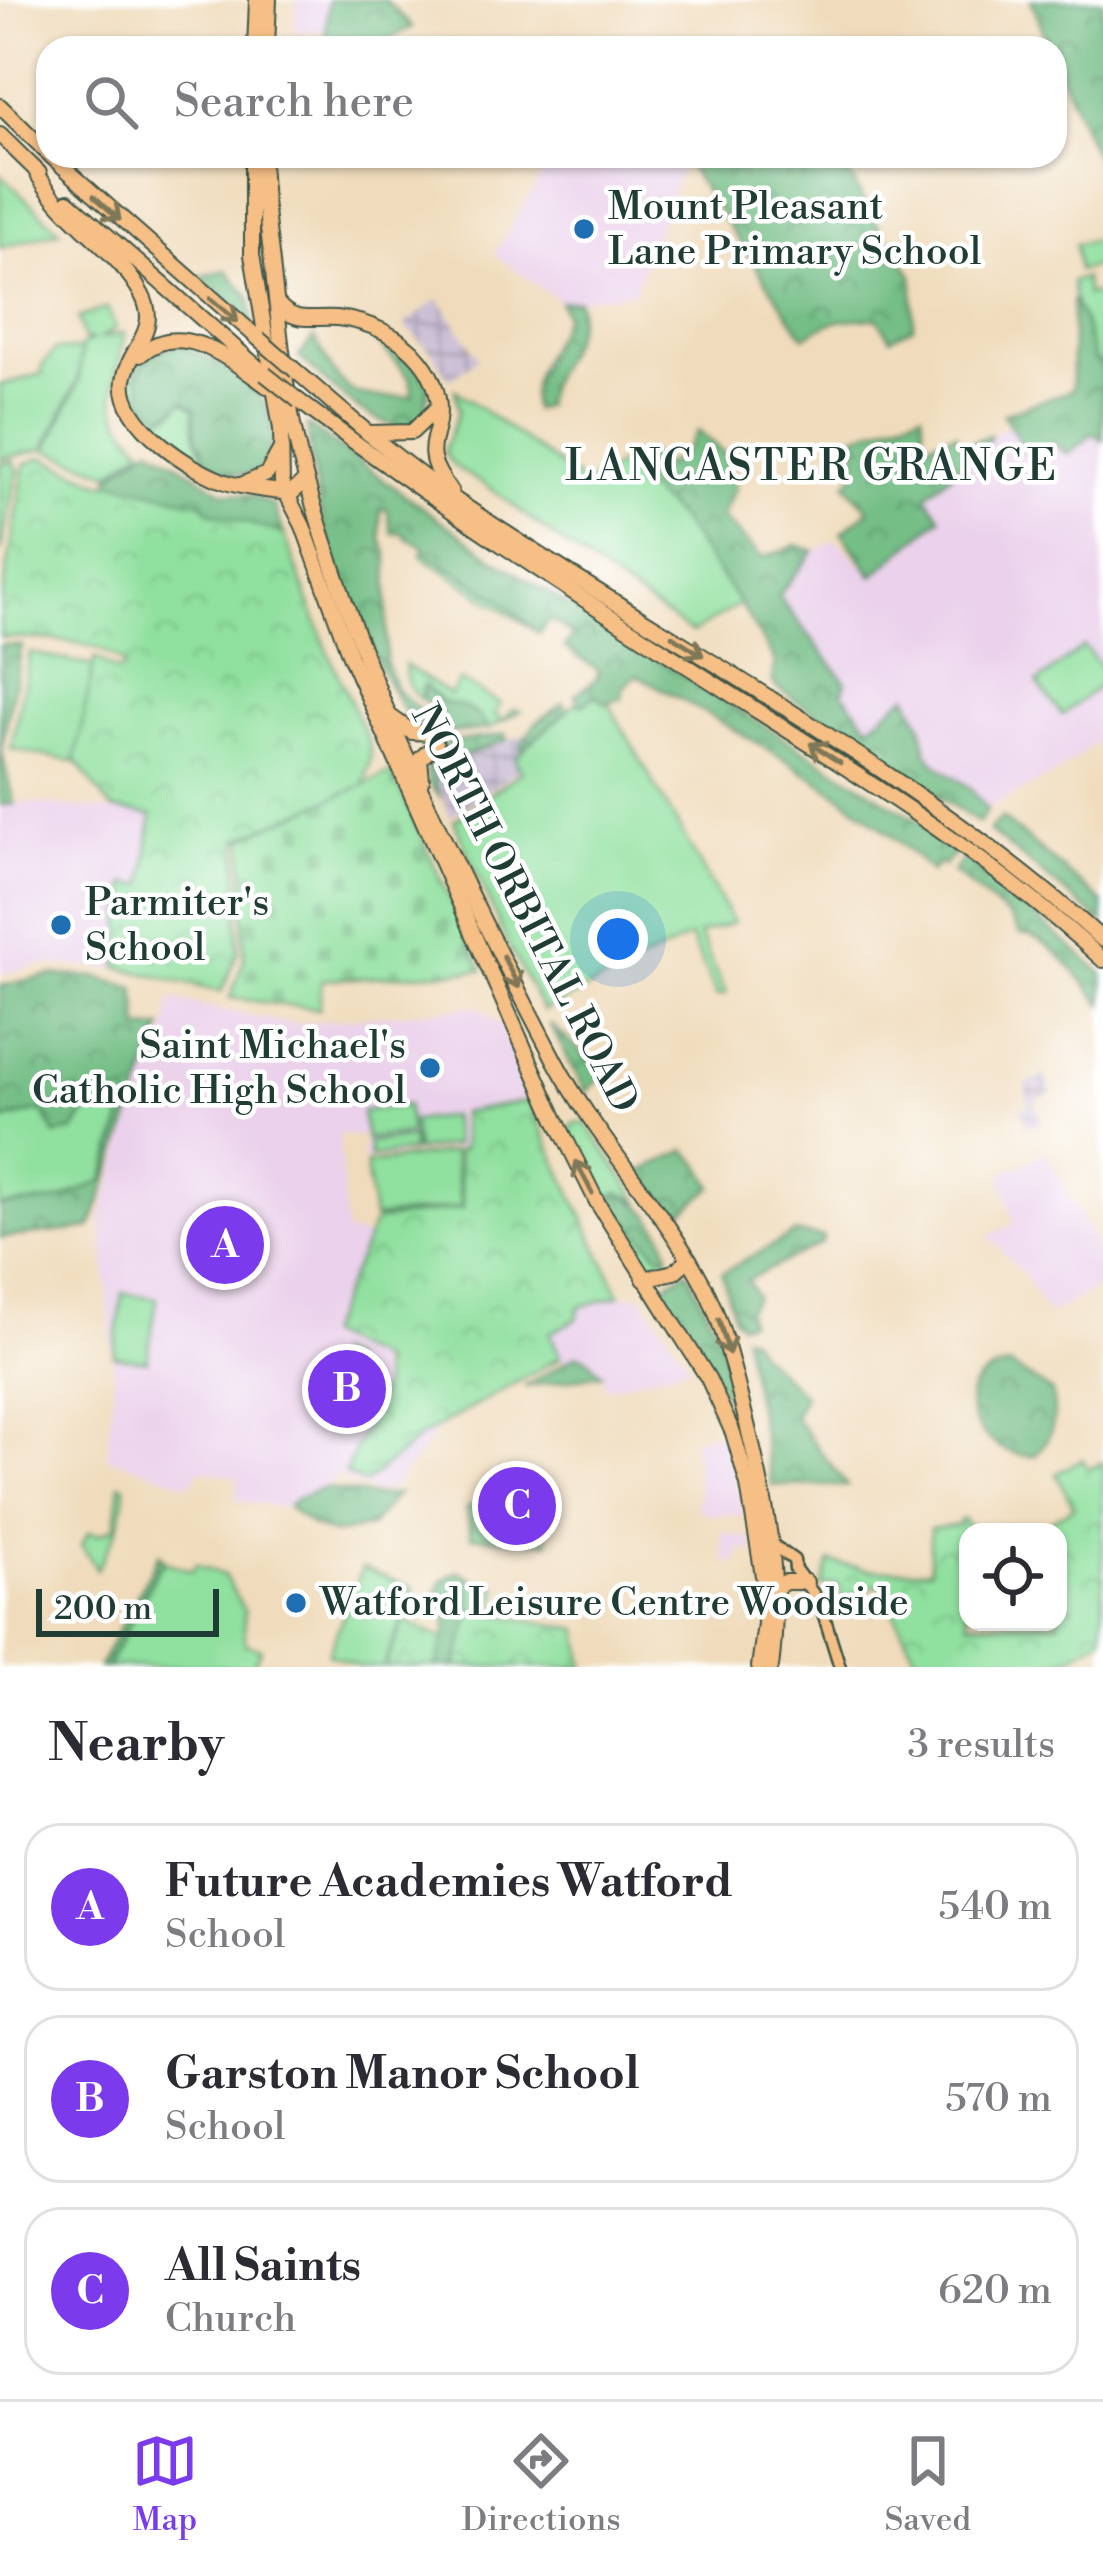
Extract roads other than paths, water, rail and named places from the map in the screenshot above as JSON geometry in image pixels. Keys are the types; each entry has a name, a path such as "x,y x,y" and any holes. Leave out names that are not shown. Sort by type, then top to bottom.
{"highway":[{"path":"256,36 257,0"},
{"path":"268,36 269,0"},
{"path":"0,106 36,141"},
{"path":"0,135 151,277 300,406 363,439 933,805 1025,872 1103,940"},
{"path":"65,168 296,371 363,439 524,562 940,829 1015,884 1103,960"},
{"name":"NORTH ORBITAL ROAD","path":"252,168 250,224 285,493 303,526 350,656 562,1134 597,1202 721,1405 741,1457 770,1585 771,1667"},
{"name":"NORTH ORBITAL ROAD","path":"263,168 280,338 306,480 340,591 387,714 446,844 575,1094 689,1259 725,1338 773,1545 759,1667"},
{"path":"35,169 46,191 138,289 147,305 148,327 128,369 124,390 133,417 200,469 242,485 285,493 295,492 306,480"},
{"path":"257,290 262,281 256,230 268,224"},
{"path":"277,303 300,320 343,319 387,333 406,346 424,366 437,392 433,460 457,501"},
{"path":"280,338 300,320"},
{"path":"151,434 133,408 128,386 136,360 156,344 194,342 266,380"},
{"path":"363,439 412,432 437,408"},
{"path":"242,485 267,474 282,446"},
{"path":"260,489 282,475"},
{"path":"387,714 416,734 434,738 420,759"},
{"path":"407,729 460,867"},
{"path":"562,1134 586,1108"},
{"path":"663,1276 671,1265 675,1239"},
{"path":"644,1279 663,1276 689,1259"},
{"path":"755,1531 760,1515 754,1486 759,1477"},
{"path":"770,1585 806,1582"}],"main road":[{"path":"755,1531 787,1553 820,1603 840,1667"}],"place":[{"name":"Mount Pleasant Lane Primary School","path":"584,229"},
{"name":"Parmiter's School","path":"61,925"},
{"name":"Saint Michael's Catholic High School","path":"430,1068"},
{"name":"Future Academies Watford","path":"225,1245"},
{"name":"Garston Manor School","path":"347,1389"},
{"name":"All Saints","path":"517,1506"},
{"name":"Watford Leisure Centre Woodside","path":"296,1603"}],"district":[{"name":"LANCASTER GRANGE","path":"812,467"}]}
